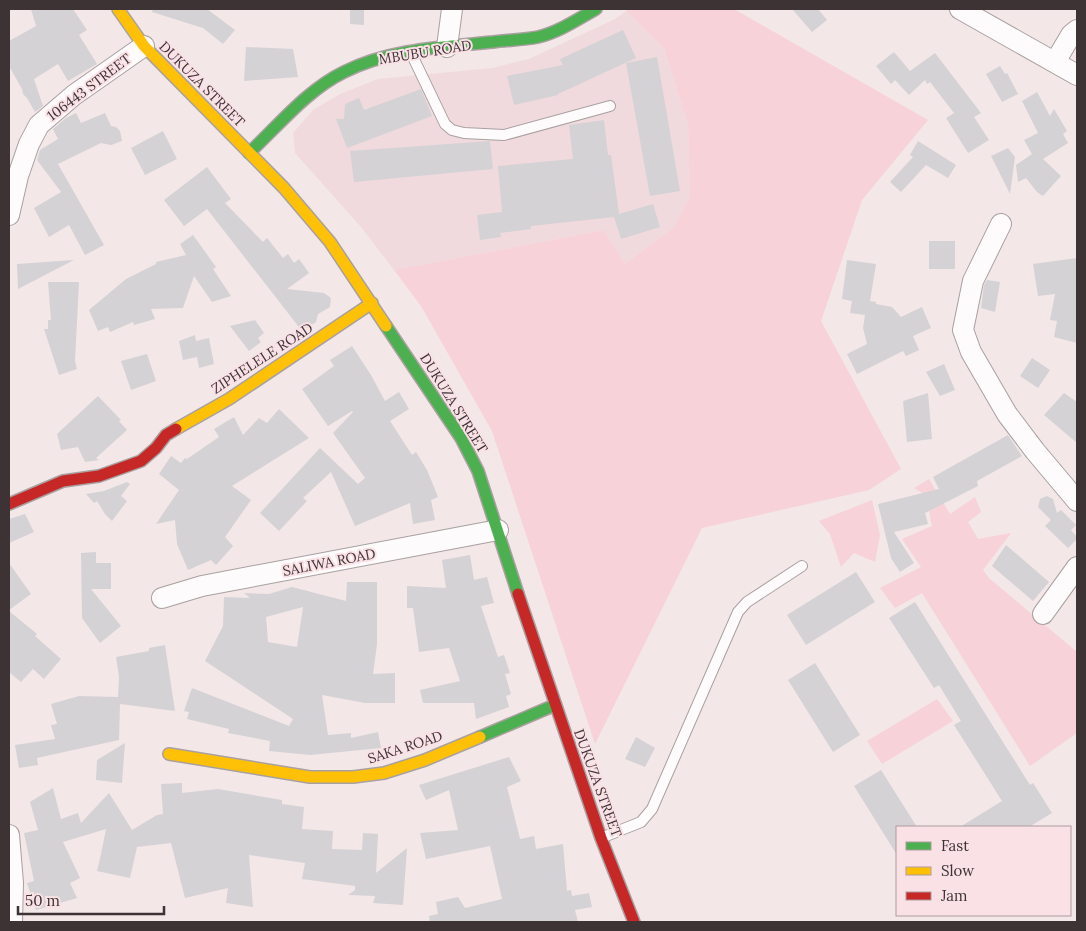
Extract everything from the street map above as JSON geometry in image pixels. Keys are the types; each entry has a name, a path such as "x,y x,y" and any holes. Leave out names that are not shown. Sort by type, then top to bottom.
{"street":[{"name":"DUKUZA STREET","path":"118,9 144,46 308,215 330,242 461,438 478,471 554,705 634,922"},
{"path":"447,48 452,9"},
{"name":"MBUBU ROAD","path":"249,153 315,92 343,72 366,62 411,52 538,37 558,30 596,9"},
{"path":"960,9 1077,75"},
{"path":"1055,62 1071,36 1077,30"},
{"name":"106443 STREET","path":"9,216 18,176 29,144 39,125 74,95 144,46"},
{"path":"1001,224 973,281 963,330 970,352 1007,414 1035,451 1077,500"},
{"name":"ZIPHELELE ROAD","path":"9,504 63,481 99,476 141,461 156,448 166,435 229,398 372,304"},
{"name":"SALIWA ROAD","path":"162,598 202,586 498,530"},
{"path":"1043,614 1077,567"},
{"name":"SAKA ROAD","path":"169,754 310,777 353,777 384,773 425,760 554,705"},
{"path":"9,835 13,883 12,922"}],"lane":[{"path":"411,52 445,124 452,130 464,134 504,135 610,106"},
{"path":"602,838 641,822 652,809 738,612 747,602 802,566"}],"shaded area":[{"path":"630,9 734,9 928,120 862,200 821,321 901,469 869,490 702,528 595,744 492,431 421,306 394,270 604,230 625,264 674,227 690,196 688,125 664,48 626,11"},
{"path":"626,11 664,48 688,125 690,196 674,227 625,264 604,230 394,270 361,227 295,153 293,133 313,110 340,94 378,79 492,68 529,59 615,19"},
{"path":"929,479 950,514 975,497 981,512 968,522 978,539 1011,533 983,570 989,578 1077,652 1077,733 1030,766 922,593 895,608 880,588 921,567 902,539 932,526 926,495 914,488"},
{"path":"872,500 880,535 875,562 854,553 841,567 830,534 819,521"},
{"path":"937,699 953,721 882,764 867,741"}],"building":[{"path":"31,9 73,9 87,30 79,35 97,64 68,81 58,64 34,79 43,106 35,112 23,94 9,66 9,41 36,26"},
{"path":"153,9 207,9 235,30 223,44 203,28 152,12"},
{"path":"350,9 364,9 364,25 350,24"},
{"path":"792,9 818,9 827,20 812,32"},
{"path":"623,30 636,58 558,95 514,105 507,76 563,65 560,59"},
{"path":"246,47 293,49 298,77 244,81"},
{"path":"894,52 910,71 935,53 981,113 974,117 989,140 968,153 946,118 954,113 930,82 927,84 925,80 909,95 895,80 891,84 876,66"},
{"path":"657,57 680,191 650,196 626,63"},
{"path":"1000,66 1005,74 1007,73 1018,94 1002,102 986,74"},
{"path":"421,89 432,116 347,148 336,119 344,119 345,104 359,98 364,110"},
{"path":"1037,92 1050,116 1054,109 1067,131 1063,134 1068,143 1043,159 1061,176 1043,196 1037,192 1026,178 1018,182 1016,165 1032,154 1024,140 1038,133 1022,101"},
{"path":"76,113 81,123 105,113 111,126 116,127 120,131 122,141 111,145 101,143 58,164 104,245 85,255 69,225 49,237 34,208 61,192 37,160 40,150 58,139 53,129 66,118"},
{"path":"604,120 608,155 611,155 619,214 653,204 660,227 621,239 614,217 531,226 531,229 500,233 501,237 480,240 477,215 502,212 498,166 573,159 569,125"},
{"path":"163,131 177,159 145,175 131,148"},
{"path":"490,141 493,169 354,182 350,151"},
{"path":"918,141 956,165 948,178 926,165 901,192 890,182 913,157 910,155"},
{"path":"1008,148 1015,157 1010,194 991,156"},
{"path":"207,167 231,199 225,203 263,242 267,238 283,258 288,254 294,263 299,259 309,273 287,289 324,293 331,298 330,307 318,314 316,322 302,331 207,209 184,226 164,200"},
{"path":"193,235 216,267 213,269 231,296 212,302 194,276 183,308 151,309 155,319 134,325 133,322 110,332 108,327 98,331 89,310 126,279 156,264 156,262 186,255 180,244"},
{"path":"929,241 955,241 955,269 929,269"},
{"path":"1077,258 1077,343 1054,337 1057,321 1050,320 1055,294 1038,296 1033,264"},
{"path":"74,260 18,289 17,264"},
{"path":"847,260 876,264 870,301 892,307 901,317 922,307 931,328 913,336 919,350 906,356 903,351 857,374 847,354 867,344 863,328 865,315 850,313 852,301 842,299"},
{"path":"987,280 1000,282 995,312 981,308 984,285"},
{"path":"48,282 79,282 75,361 77,369 59,375 44,329 48,329 48,320 51,320"},
{"path":"255,320 264,333 258,338 261,342 249,351 230,326"},
{"path":"195,335 196,341 209,338 214,364 199,368 197,357 183,360 179,341"},
{"path":"352,346 385,401 399,392 409,409 390,421 412,455 416,452 427,470 438,497 431,500 435,520 413,524 410,503 355,526 331,472 303,498 307,501 279,531 260,513 320,448 358,484 365,478 333,433 353,412 328,426 302,389 334,366 330,360"},
{"path":"147,354 156,381 131,390 121,361"},
{"path":"1032,358 1050,370 1038,388 1020,376"},
{"path":"944,364 955,390 940,396 926,372"},
{"path":"928,393 932,439 907,442 903,401"},
{"path":"1064,393 1077,402 1077,443 1044,415"},
{"path":"98,396 121,420 119,421 127,430 96,458 99,460 85,462 78,447 61,450 57,434"},
{"path":"279,409 309,438 232,486 251,500 225,537 233,546 216,565 211,560 188,570 177,544 175,520 156,524 179,490 159,474 171,456 181,463 185,458 187,459 219,437 214,429 234,417 243,435 259,418 267,423"},
{"path":"1008,435 1022,456 977,481 978,486 925,513 928,524 894,532 914,563 900,572 891,558 878,504 939,489 933,477"},
{"path":"127,482 130,484 121,496 127,501 112,521 97,501 94,503 86,494 104,491"},
{"path":"1047,496 1053,499 1057,513 1061,510 1076,525 1071,530 1077,539 1068,548 1045,526 1051,520 1038,507 1040,499"},
{"path":"25,514 34,532 9,543 9,519"},
{"path":"1006,545 1049,582 1033,601 992,566"},
{"path":"96,552 96,563 111,563 111,589 91,589 121,626 100,643 82,618 81,553"},
{"path":"470,555 474,580 487,577 494,603 481,606 498,657 504,655 510,673 505,674 511,694 506,696 509,707 476,719 474,703 423,703 420,690 460,681 449,648 419,652 413,608 407,608 407,586 446,588 442,560"},
{"path":"9,563 31,594 9,610"},
{"path":"856,572 875,602 806,645 787,615"},
{"path":"347,582 377,582 377,644 373,674 395,673 395,703 365,703 322,695 328,735 351,733 351,738 378,732 381,748 310,755 269,751 270,741 228,733 229,729 187,719 189,712 184,711 192,688 289,726 293,719 205,661 223,626 224,597 250,598 244,593 269,594 292,587 346,601","holes":["303,607 297,647 268,642 266,617"]},
{"path":"915,602 1030,785 1033,783 1052,813 1031,826 962,826 1002,801 954,725 961,721 939,685 934,688 889,618"},
{"path":"9,611 37,634 35,636 61,659 44,679 33,669 21,682 9,672"},
{"path":"165,645 175,711 120,704 119,740 37,758 38,765 19,768 15,745 55,739 51,725 57,724 51,704 79,696 118,697 119,677 116,657 149,651 149,648"},
{"path":"815,663 860,735 833,752 788,680"},
{"path":"636,737 655,748 645,767 625,759"},
{"path":"125,743 122,783 96,780 97,760"},
{"path":"509,757 521,781 507,787 520,839 534,836 536,849 563,844 567,891 571,890 572,896 589,893 592,907 575,910 578,922 430,922 429,916 438,914 436,902 458,897 465,908 502,899 490,846 426,859 420,833 458,830 449,790 426,800 419,785"},
{"path":"881,770 916,826 896,826 896,853 854,786"},
{"path":"182,783 182,793 218,789 282,800 282,804 304,807 302,829 333,831 332,849 362,850 363,833 378,834 376,873 407,848 403,905 373,903 375,896 348,895 355,890 355,886 302,879 305,863 249,855 253,907 226,903 228,888 185,898 171,843 137,847 130,878 97,871 106,829 63,842 80,878 70,883 77,898 36,910 27,883 34,881 24,833 38,830 30,802 53,788 61,819 78,813 81,823 109,793 132,830 157,815 163,814 161,784"}],"traffic: fast":[{"path":"249,153 318,88 344,72 362,64 417,50 538,37 561,29 596,9"},
{"path":"386,326 461,438 478,471 518,594"},
{"path":"480,737 555,705"}],"traffic: slow":[{"path":"118,9 144,46 284,188 330,242 386,326"},
{"path":"176,429 229,399 372,303"},
{"path":"169,754 310,777 353,777 384,773 425,760 480,737"}],"traffic: jam":[{"path":"9,504 63,481 99,476 141,461 156,448 166,435 176,429"},
{"path":"518,594 601,838 634,922"}]}
